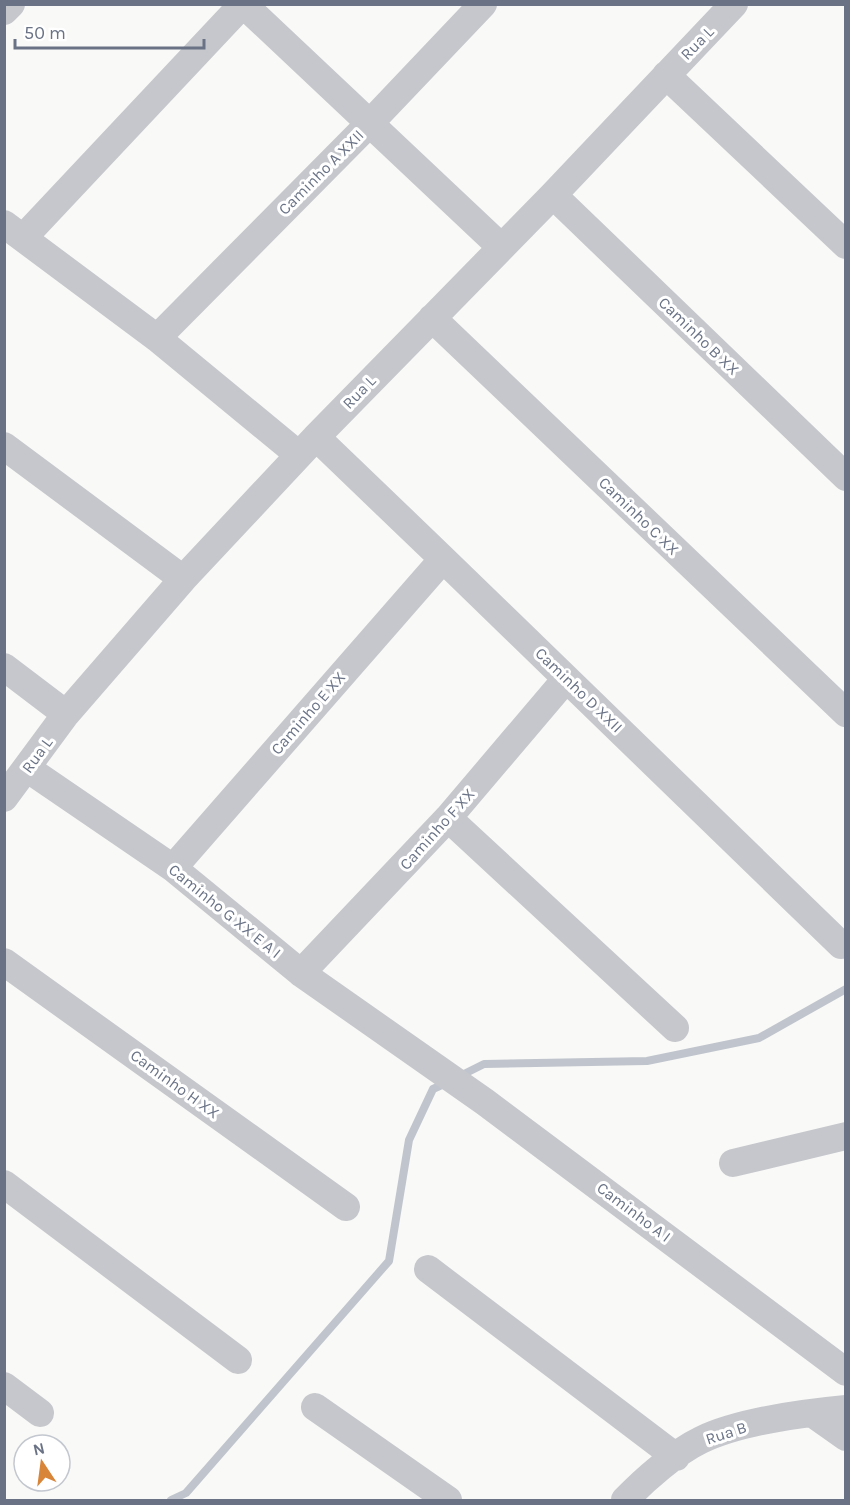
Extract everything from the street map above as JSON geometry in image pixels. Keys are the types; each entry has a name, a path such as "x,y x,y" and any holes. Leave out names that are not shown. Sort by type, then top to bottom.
{"street":[{"path":"4,11 11,4"},
{"path":"14,231 243,4 501,247"},
{"name":"Caminho A XXII","path":"158,338 369,124 483,4"},
{"name":"Rua L","path":"4,798 28,769 66,714 183,579 307,446 553,195 734,4"},
{"path":"666,75 846,245"},
{"name":"Caminho B XX","path":"553,195 846,477"},
{"name":"Caminho D XXII","path":"14,231 307,446 443,559 841,945"},
{"name":"Caminho C XX","path":"432,318 846,713"},
{"path":"4,446 183,579"},
{"name":"Caminho E XX","path":"173,868 443,559"},
{"path":"4,667 66,714"},
{"name":"Caminho F XX","path":"301,973 448,818 566,679"},
{"name":"Caminho G XX E A I","path":"28,769 173,868 301,973 420,1055"},
{"path":"448,818 675,1028"},
{"name":"Caminho H XX","path":"4,962 346,1207"},
{"name":"Caminho A I","path":"420,1055 846,1372"},
{"path":"734,1163 846,1136"},
{"path":"4,1184 238,1360"},
{"path":"428,1269 676,1457"},
{"path":"4,1386 40,1413"},
{"path":"315,1407 448,1500"},
{"name":"Rua B","path":"635,1497 676,1457 701,1440 740,1427 846,1409"},
{"path":"812,1413 846,1437"}],"waterway":[{"path":"460,1076 484,1064 647,1061 759,1038 846,989"},
{"path":"171,1500 186,1493 389,1261 409,1140 433,1089 446,1083"}]}
